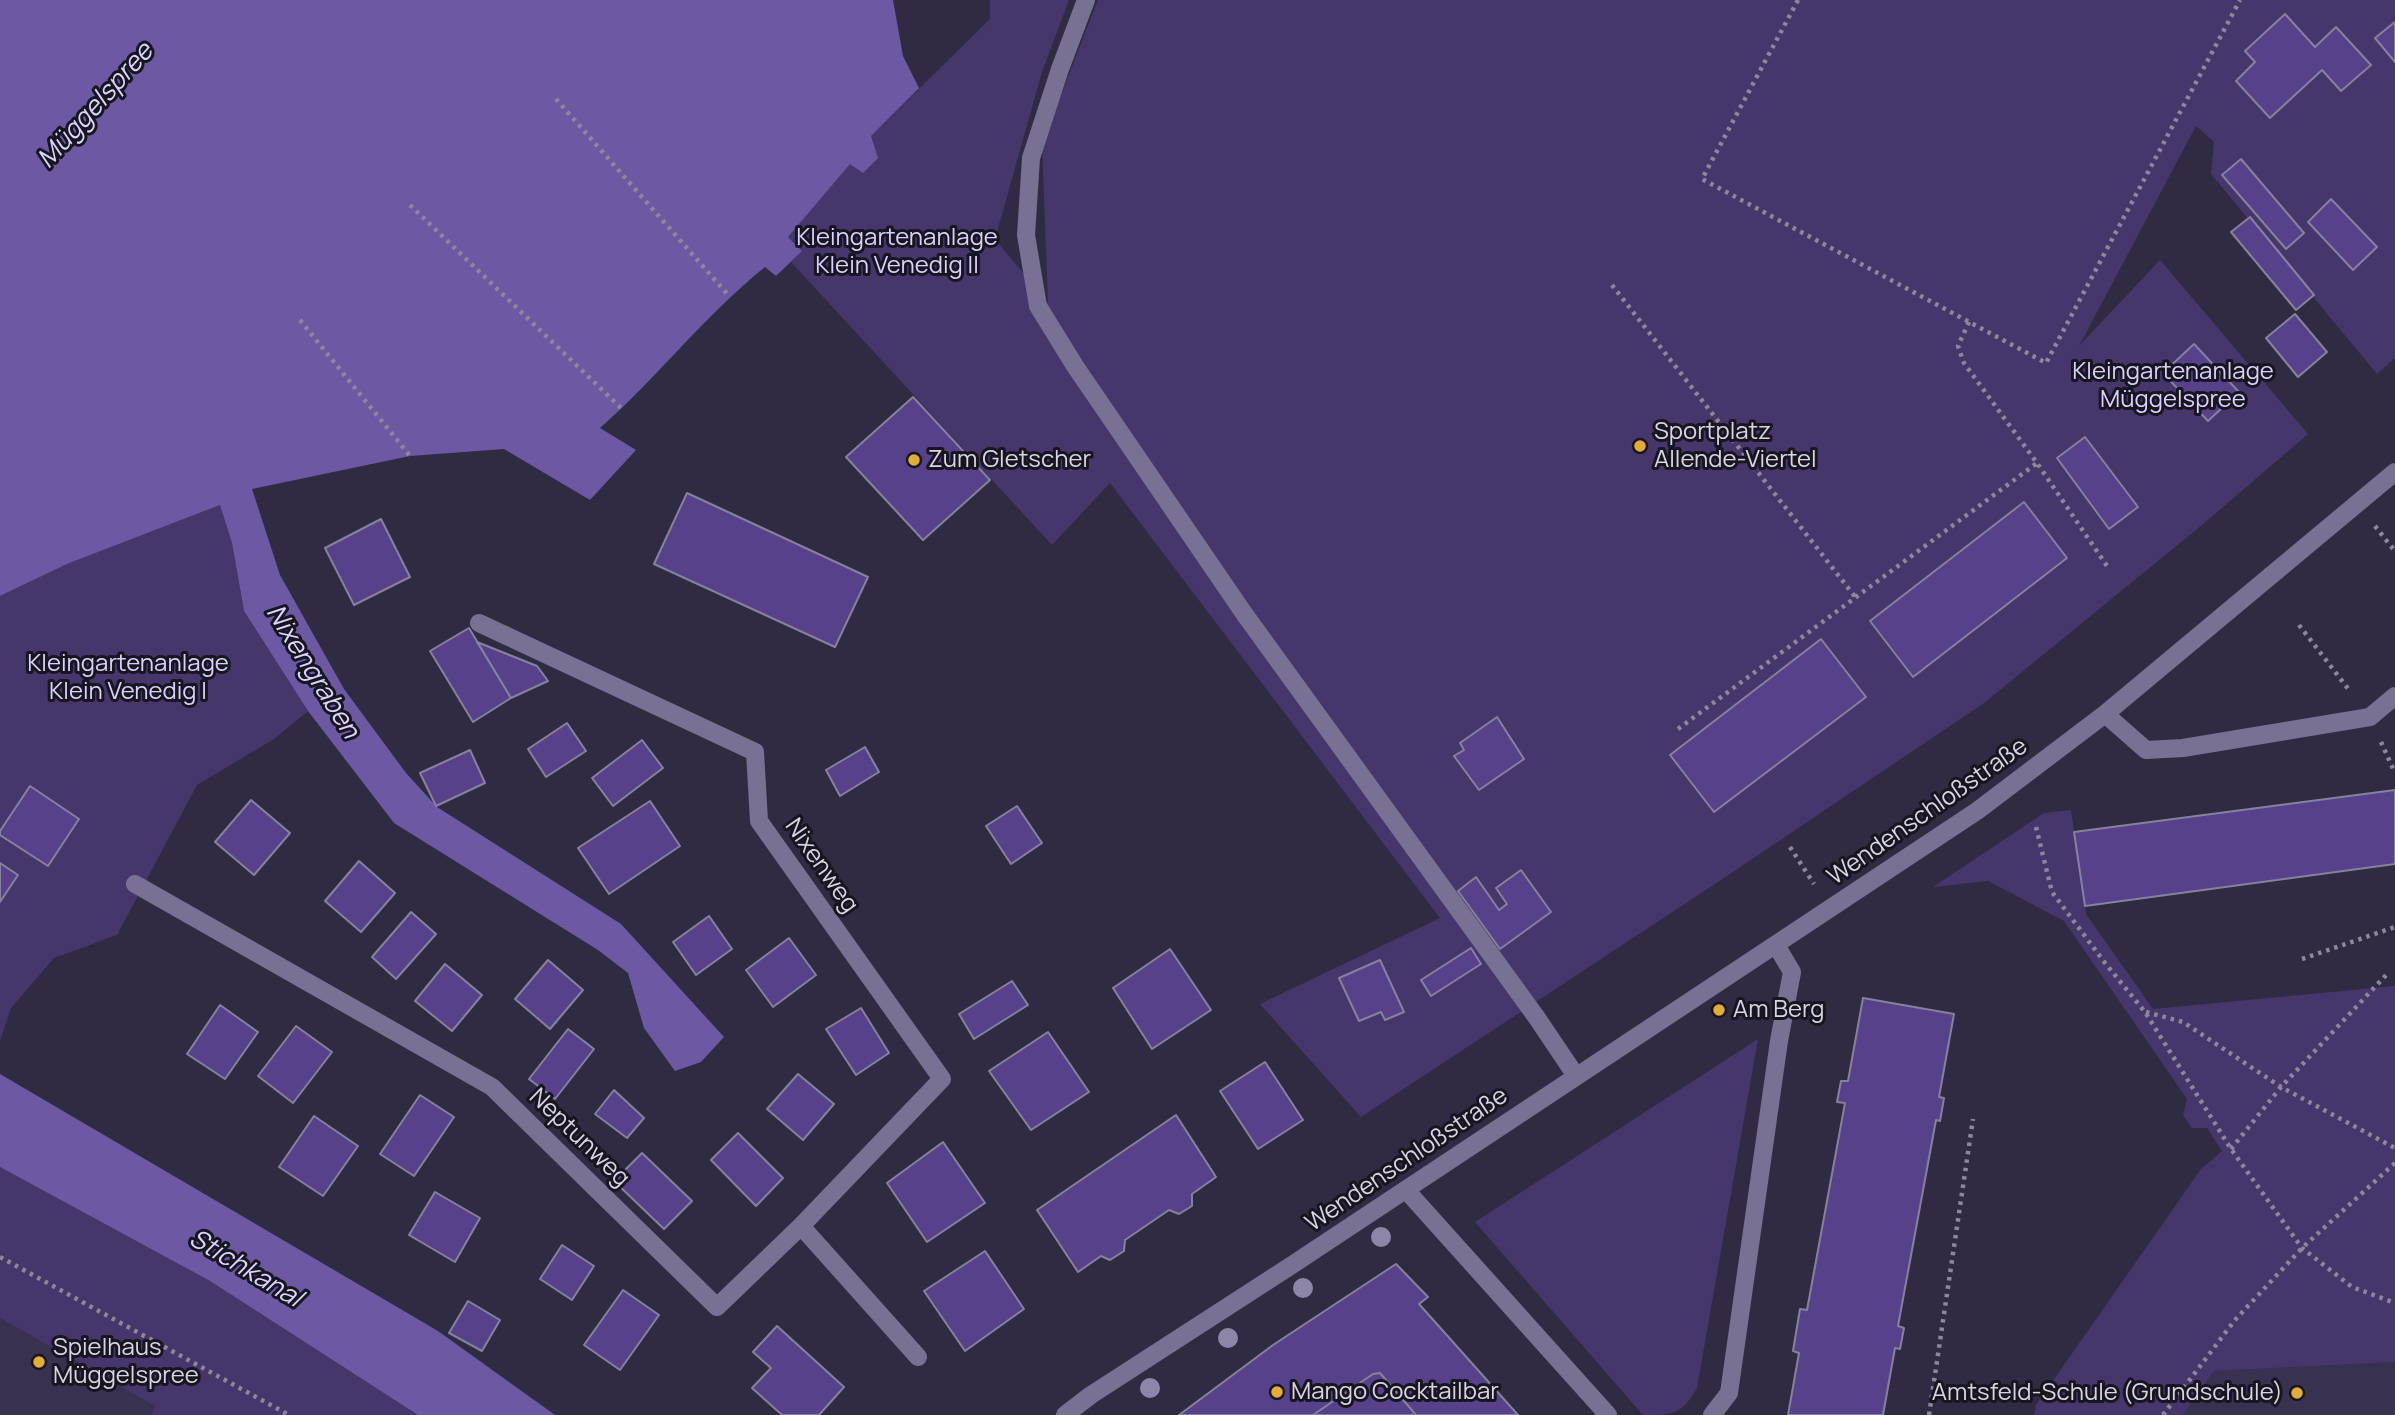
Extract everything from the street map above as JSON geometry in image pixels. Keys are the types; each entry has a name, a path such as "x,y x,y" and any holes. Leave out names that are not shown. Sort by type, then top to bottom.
{"street":[{"path":"1086,0 1059,69 1031,158 1026,235 1038,306 1075,366 1243,612 1537,1018 1576,1076"},
{"name":"Wendenschloßstraße","path":"1065,1415 1091,1395 1406,1190 1977,811 2105,714 2395,472"},
{"name":"Nixenweg","path":"479,623 755,752 759,821 942,1079 801,1226"},
{"path":"2105,714 2146,750 2183,748 2370,717 2395,696"},
{"name":"Neptunweg","path":"135,884 492,1087 717,1307 801,1226"},
{"path":"1712,1415 1729,1393 1779,1041 1792,972 1776,945"},
{"path":"1406,1190 1608,1415"},
{"path":"801,1226 918,1357"}],"path":[{"path":"1798,0 1702,179 2046,363 2240,0"},
{"path":"556,99 729,296"},
{"path":"410,205 622,409"},
{"path":"1612,285 1856,597"},
{"path":"300,320 410,456"},
{"path":"1969,322 1958,346 1964,363 2107,566"},
{"path":"1678,729 2037,463"},
{"path":"2298,625 2370,717"},
{"path":"2036,827 2052,892 2145,1012 2231,1149 2302,1248 2352,1287 2395,1303"},
{"path":"1790,848 1814,884"},
{"path":"2302,959 2395,927"},
{"path":"2231,1149 2281,1087 2389,974"},
{"path":"2145,1012 2183,1022 2281,1087 2395,1148"},
{"path":"1929,1415 1973,1119"},
{"path":"2163,1415 2235,1320 2302,1248 2395,1163"},
{"path":"0,1256 289,1415"}],"shaded area":[{"name":"Spielhaus Müggelspree","path":"0,1318 156,1406 151,1415 0,1415"},
{"name":"Amtsfeld-Schule (Grundschule)","path":"2395,1362 2395,1415 2183,1415 2214,1371"}],"green space":[{"name":"Sportplatz Allende-Viertel","path":"990,0 1069,0 1042,72 995,239 1048,303 1042,143 1098,0 2395,0 2395,358 2377,374 2211,174 2214,142 2196,126 2079,346 2160,260 2308,434 2202,525 1984,703 1361,1117 1260,1004 1440,918 1110,483 1052,545 791,262 801,251 788,237 871,136 990,19"},
{"name":"Kleingartenanlage Klein Venedig I","path":"220,505 232,543 244,611 308,711 274,739 197,785 117,935 54,958 11,1008 0,1041 0,596 67,564"},
{"path":"2071,810 2086,914 2153,1009 2395,986 2395,1362 2214,1371 2183,1415 2034,1415 2036,1405 2201,1169 2222,1151 2207,1128 2192,1128 2183,1115 2187,1099 2064,921 1988,881 1933,887 2044,813"},
{"path":"1758,1039 1697,1388 1686,1404 1675,1412 1643,1415 1475,1222"},
{"path":"0,1167 210,1281 418,1415 151,1415 155,1406 0,1318"}],"water":[{"path":"0,0 893,0 903,56 919,88 871,136 878,158 863,173 850,164 788,237 802,251 776,276 765,267 743,286 600,428 636,450 590,500 504,449 410,456 252,489 280,575 344,689 406,773 437,807 621,924 724,1037 701,1062 675,1071 644,1028 628,973 598,950 394,823 308,711 244,611 232,543 220,505 67,564 0,596"},
{"name":"Stichkanal","path":"0,1074 438,1331 555,1415 418,1415 210,1281 0,1167"}],"building":[{"path":"2285,14 2315,47 2336,27 2371,65 2341,91 2322,70 2270,118 2236,81 2255,62 2245,51"},
{"path":"2395,22 2395,62 2375,38"},
{"path":"2241,159 2304,233 2286,249 2222,175"},
{"path":"2331,199 2377,247 2353,270 2308,222"},
{"path":"2250,217 2314,295 2296,310 2231,232"},
{"path":"2295,314 2327,352 2298,377 2266,338"},
{"path":"2194,344 2239,392 2208,421 2163,373"},
{"path":"913,397 990,480 923,540 846,457"},
{"path":"2085,437 2138,507 2109,529 2057,458"},
{"path":"687,493 868,577 835,647 654,564"},
{"path":"2024,502 2067,558 1913,677 1870,621"},
{"path":"381,519 410,577 354,605 325,548"},
{"path":"469,628 511,698 473,722 430,651"},
{"path":"1821,639 1866,697 1714,812 1670,755"},
{"path":"477,642 537,666 548,681 511,698"},
{"path":"1497,717 1524,759 1479,790 1454,756 1464,750 1460,743"},
{"path":"567,723 586,751 546,777 528,749"},
{"path":"642,740 663,768 613,806 592,778"},
{"path":"865,747 879,772 840,796 826,770"},
{"path":"470,750 485,783 436,806 420,773"},
{"path":"30,786 79,819 48,866 0,835"},
{"path":"2395,790 2395,864 2085,906 2074,832"},
{"path":"251,800 290,833 254,875 215,842"},
{"path":"650,801 680,846 609,894 578,848"},
{"path":"1017,806 1042,843 1011,864 986,826"},
{"path":"359,861 395,893 361,932 325,901"},
{"path":"0,863 18,875 0,902"},
{"path":"1521,870 1551,912 1500,949 1458,891 1476,877 1499,910 1507,904 1496,888"},
{"path":"411,912 436,934 396,979 372,957"},
{"path":"709,916 732,949 696,975 673,942"},
{"path":"789,938 816,975 773,1007 746,970"},
{"path":"1471,948 1481,964 1431,996 1421,980"},
{"path":"1170,949 1211,1010 1152,1049 1113,988"},
{"path":"548,960 583,990 550,1029 515,999"},
{"path":"1380,960 1404,1012 1385,1020 1381,1012 1359,1021 1339,978"},
{"path":"445,964 482,995 452,1031 415,1001"},
{"path":"1012,981 1028,1005 974,1039 959,1014"},
{"path":"1863,998 1954,1014 1939,1097 1944,1098 1940,1121 1936,1120 1898,1326 1904,1328 1900,1349 1895,1348 1883,1415 1788,1415 1799,1353 1793,1351 1800,1309 1807,1310 1845,1103 1837,1102 1841,1081 1848,1081"},
{"path":"220,1005 258,1032 225,1079 187,1054"},
{"path":"861,1008 889,1053 856,1075 826,1029"},
{"path":"296,1026 332,1052 293,1103 258,1076"},
{"path":"568,1029 594,1049 555,1099 529,1079"},
{"path":"1048,1032 1089,1092 1031,1130 989,1071"},
{"path":"1265,1062 1303,1120 1258,1149 1220,1091"},
{"path":"798,1074 834,1104 803,1140 767,1109"},
{"path":"614,1090 644,1118 627,1138 595,1114"},
{"path":"420,1095 454,1117 414,1176 380,1154"},
{"path":"1176,1115 1216,1177 1192,1194 1192,1206 1179,1214 1169,1210 1125,1240 1124,1251 1110,1260 1101,1256 1078,1272 1037,1210"},
{"path":"314,1116 358,1146 323,1196 279,1167"},
{"path":"738,1133 783,1178 756,1206 711,1160"},
{"path":"943,1142 985,1203 927,1242 887,1183"},
{"path":"642,1153 692,1201 664,1229 614,1181"},
{"path":"435,1192 480,1218 455,1262 409,1235"},
{"path":"562,1245 594,1266 572,1300 540,1279"},
{"path":"985,1251 1024,1309 965,1351 924,1291"},
{"path":"1396,1264 1428,1297 1419,1304 1518,1415 1416,1415 1380,1373 1373,1374 1313,1415 1179,1415 1273,1345"},
{"path":"623,1290 659,1315 620,1370 584,1345"},
{"path":"468,1301 500,1320 482,1351 449,1333"},
{"path":"777,1326 844,1387 819,1415 782,1415 752,1388 771,1368 753,1352"},
{"path":"1380,1373 1416,1415 1313,1415 1373,1374"}],"place":[{"name":"Sportplatz Allende-Viertel","path":"1640,446"},
{"name":"Zum Gletscher","path":"914,460"},
{"name":"Am Berg","path":"1719,1010"},
{"name":"Spielhaus Müggelspree","path":"39,1362"},
{"name":"Mango Cocktailbar","path":"1277,1392"},
{"name":"Amtsfeld-Schule (Grundschule)","path":"2297,1393"}],"water label":[{"name":"Müggelspree","path":"96,106"},
{"name":"Nixengraben","path":"312,672"}],"park label":[{"name":"Kleingartenanlage Klein Venedig II","path":"897,252"},
{"name":"Kleingartenanlage Müggelspree","path":"2173,386"}]}
